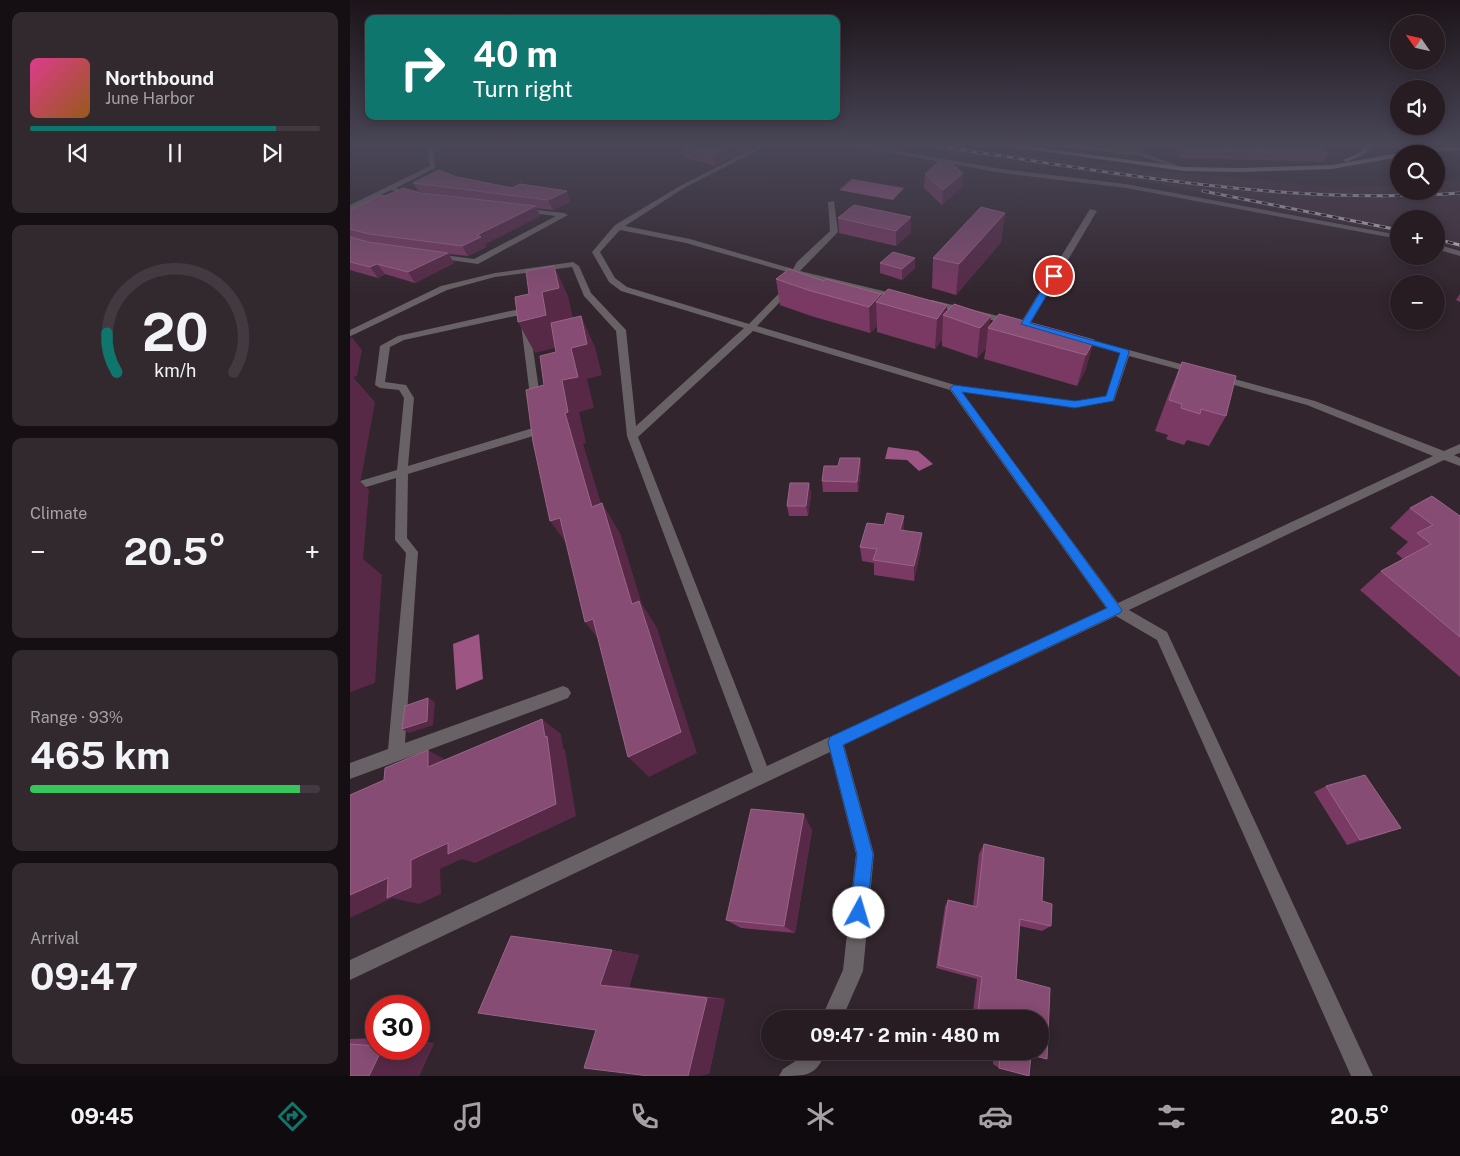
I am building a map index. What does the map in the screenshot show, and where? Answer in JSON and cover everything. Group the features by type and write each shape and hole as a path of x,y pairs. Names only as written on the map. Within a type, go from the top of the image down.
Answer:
{"street":[{"path":"350,208 376,195"},
{"path":"412,195 418,197"},
{"path":"668,195 618,227 596,252 612,280 624,289 954,388 1075,404 1110,399 1125,352"},
{"path":"1176,195 1390,234"},
{"path":"632,436 751,327 796,280 795,272 800,264 834,232 832,202"},
{"path":"426,255 475,262 564,215 515,209"},
{"path":"920,300 1029,326 1093,210"},
{"path":"618,227 687,241 795,272 910,298"},
{"path":"1445,249 1460,254"},
{"path":"350,333 444,288 495,275 570,264 575,266 587,294 621,330 632,436 762,776"},
{"path":"350,488 402,472 539,430 524,314 515,313 401,338 385,346 380,386 402,387 409,398 402,472 401,540 412,552 396,754"},
{"path":"1070,337 1311,403 1445,454 1460,462"},
{"path":"954,388 1115,610 1162,636 1362,1076"},
{"path":"350,970 1460,448"},
{"path":"350,772 563,693"},
{"path":"835,742 865,854 853,972 835,1010"},
{"path":"790,1076 813,1060"}],"shaded area":[{"path":"867,195 897,195 893,200"},
{"path":"1213,195 1390,195 1390,200 1445,200 1445,195 1460,195 1460,249 1445,245 1445,210 1390,210 1390,232"},
{"path":"888,447 918,451 933,464 919,471 907,460 885,459"},
{"path":"479,634 483,679 456,690 453,644"}],"building":[{"path":"381,195 441,195 536,206 477,235 481,237 462,246 369,234 350,229 350,210"},
{"path":"510,195 558,195 548,200"},
{"path":"854,205 911,217 896,231 838,218"},
{"path":"981,207 1005,213 959,264 933,258"},
{"path":"350,237 368,242 448,253 408,272 377,264 370,267 350,262"},
{"path":"893,252 915,258 902,269 880,263"},
{"path":"554,266 559,288 542,292 546,315 518,322 515,297 529,294 526,271"},
{"path":"789,269 824,281 826,279 881,294 869,307 776,279"},
{"path":"888,289 947,305 937,319 876,302"},
{"path":"954,304 991,316 980,328 943,315"},
{"path":"999,314 1094,340 1086,355 988,328"},
{"path":"581,316 587,344 571,348 578,377 562,380 568,412 565,413 592,507 602,503 632,604 639,601 681,732 628,757 593,619 585,622 560,518 550,521 533,442 526,390 544,385 540,356 556,352 551,323"},
{"path":"1182,362 1236,376 1226,416 1201,409 1200,414 1181,408 1182,404 1169,400"},
{"path":"840,458 860,458 857,482 822,481 824,466 838,466"},
{"path":"790,483 809,483 806,506 787,506"},
{"path":"1432,496 1460,516 1460,637 1381,571 1431,544 1417,533 1433,525 1410,508"},
{"path":"887,513 904,516 900,530 922,533 914,566 873,560 877,549 860,547 867,523 884,525"},
{"path":"428,698 427,721 402,729 405,706"},
{"path":"542,719 545,737 547,736 556,804 448,854 448,843 411,860 411,887 387,898 388,878 350,895 350,795 384,780 385,768 428,750 428,767"},
{"path":"1365,775 1401,828 1360,840 1326,786"},
{"path":"751,809 804,814 784,926 726,920"},
{"path":"984,844 1044,858 1042,901 1052,904 1051,926 1020,919 1016,979 1050,988 1049,1012 1049,1010 978,1010 982,977 938,965 948,900 977,907"},
{"path":"511,936 612,950 600,985 707,998 688,1076 649,1076 584,1068 596,1030 478,1013"},
{"path":"350,1044 365,1045 365,1060 377,1060 369,1076 350,1076"},
{"path":"1000,1060 1031,1060 1029,1076 999,1068"}],"railway":[{"path":"1224,195 1390,228"},
{"path":"1341,195 1411,195"},
{"path":"1445,241 1460,245"}],"route":[{"path":"859,913 865,854 835,742 1115,610 954,388 1075,404 1110,399 1125,352 1025,324 1054,276"}]}
